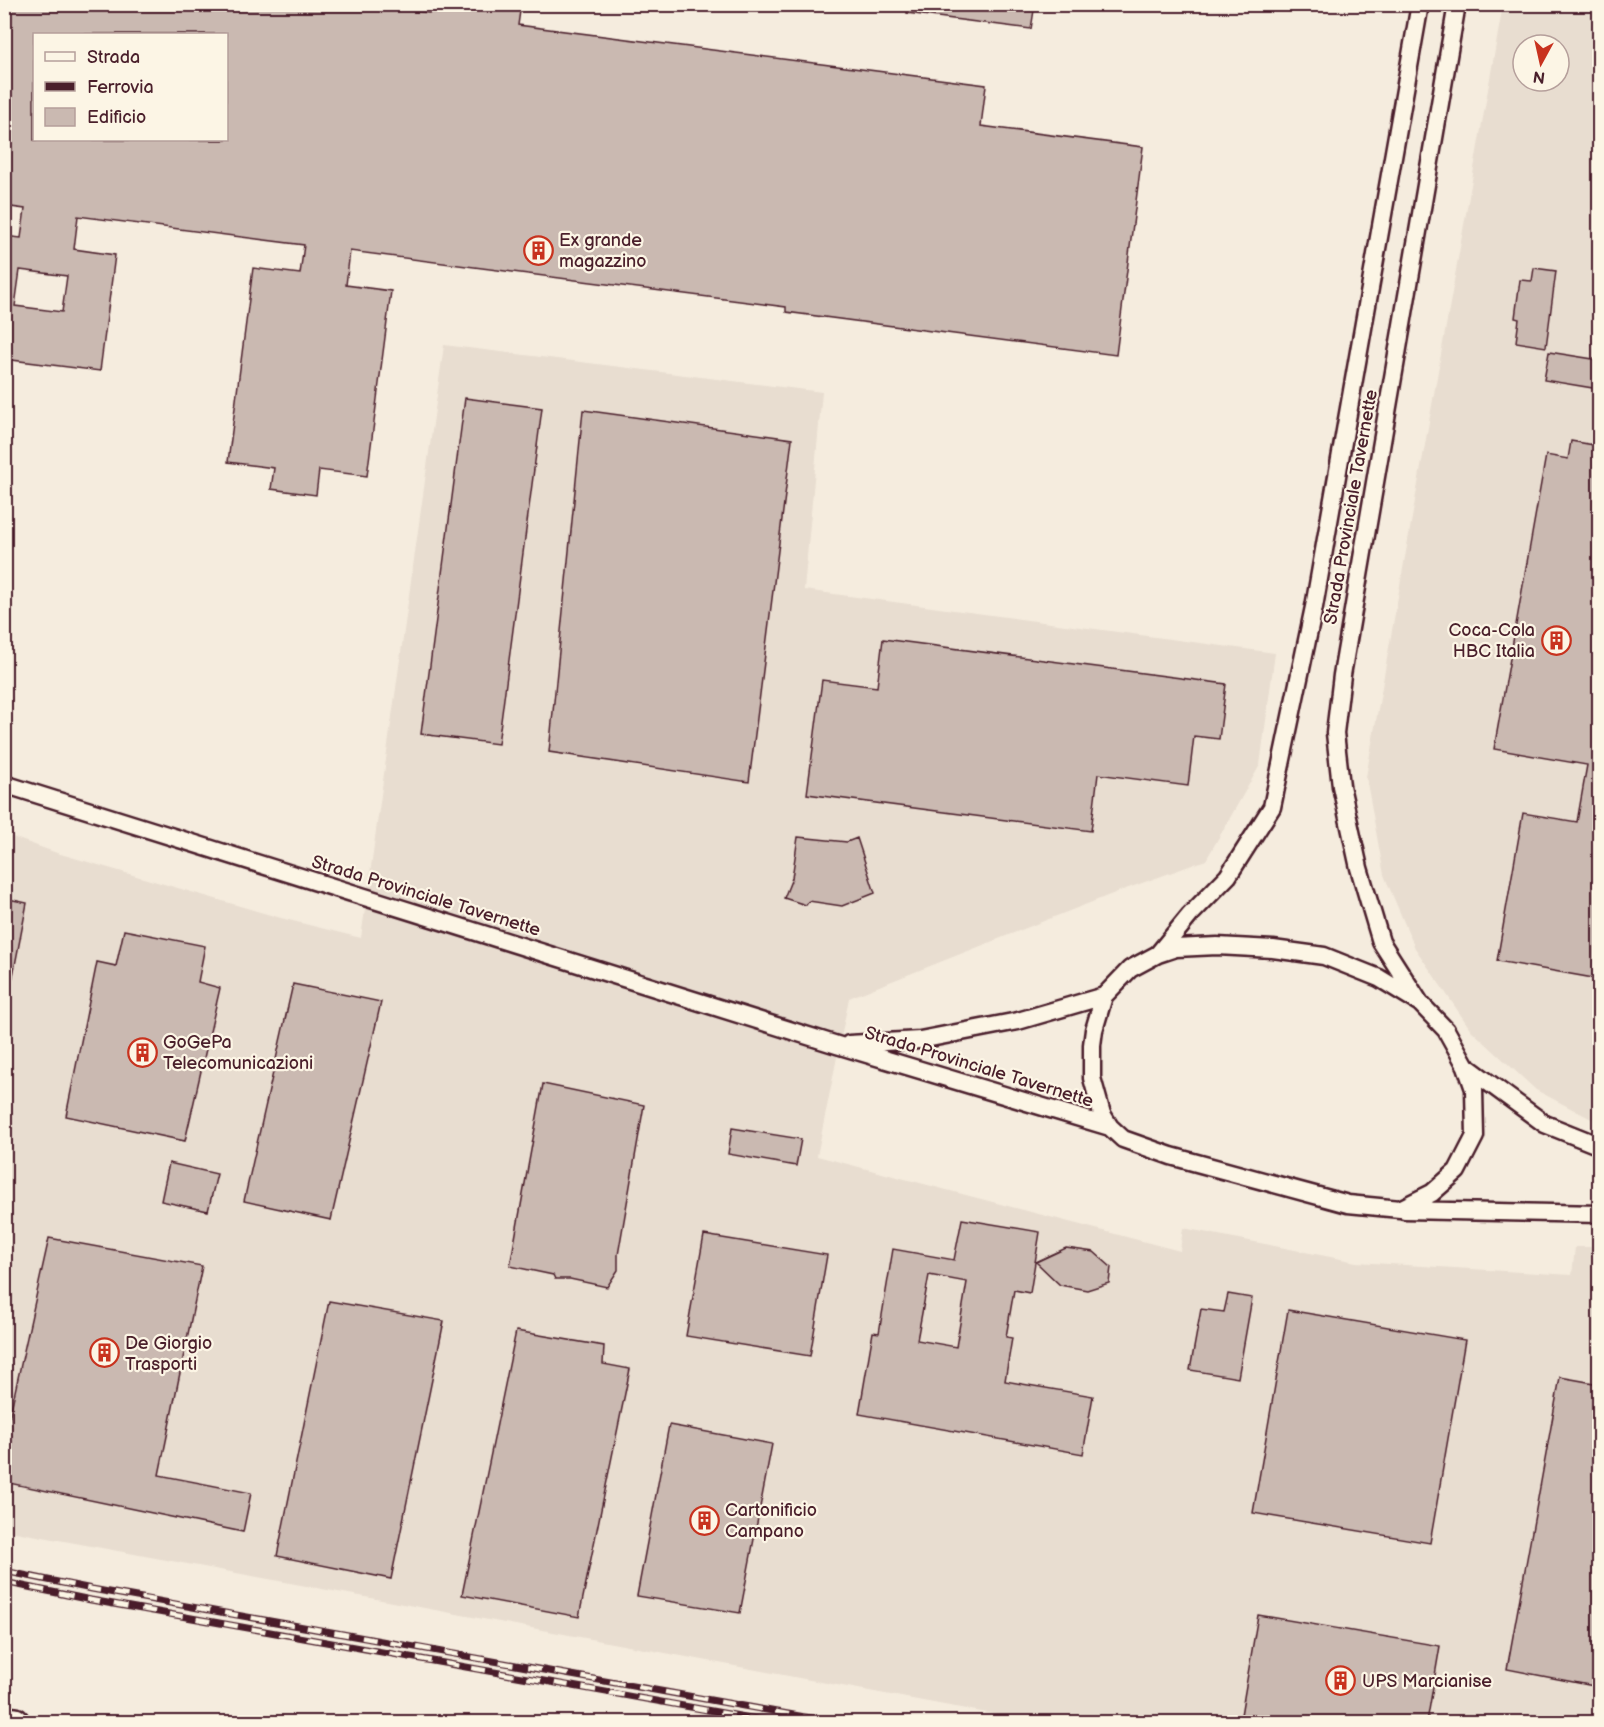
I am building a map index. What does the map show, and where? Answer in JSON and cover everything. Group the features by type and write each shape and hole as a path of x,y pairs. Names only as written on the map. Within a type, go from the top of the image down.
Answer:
{"highway":[{"path":"4,1721 15,1722"}],"street":[{"name":"Strada Provinciale Tavernette","path":"1158,954 1190,915 1228,876 1272,807 1314,608 1420,4"},
{"name":"Strada Provinciale Tavernette","path":"1420,1004 1381,942 1359,868 1341,786 1335,734 1344,663 1457,4"},
{"name":"Strada Provinciale Tavernette","path":"4,784 837,1045 1110,1127 1123,1139 1171,1156 1348,1204 1400,1209"},
{"path":"1110,1127 1102,1114 1092,1078 1094,1029 1104,996 1130,969 1158,954 1176,948 1216,946 1273,949 1324,956 1380,978 1420,1004 1446,1030 1466,1066 1474,1089 1475,1136 1457,1171 1432,1193 1400,1209"},
{"name":"Strada Provinciale Tavernette","path":"837,1045 920,1040 1018,1021 1104,996"},
{"path":"1466,1066 1545,1124 1599,1146"},
{"path":"1400,1209 1599,1214"}],"shaded area":[{"path":"1503,5 1599,5 1599,1123 1536,1090 1471,1030 1415,948 1384,875 1366,777"},
{"path":"444,345 822,392 804,590 1275,653 1260,765 1206,860 1120,891 849,998 817,1156 1180,1251 1183,1228 1356,1262 1572,1275 1575,1247 1599,1247 1599,1722 1036,1722 5,1530 4,834 57,853 281,918 361,938"}],"building":[{"name":"Ex grande magazzino","path":"4,4 360,4 429,13 430,4 521,4 518,25 986,85 981,126 1143,147 1116,355 786,312 786,307 350,251 346,285 391,291 367,476 319,470 316,495 271,489 274,468 228,462 253,268 300,274 304,245 78,216 74,249 115,255 100,371 4,359 4,236 21,238 25,209 4,206","holes":["20,270 67,276 62,312 15,306"]},
{"path":"908,4 1035,4 1031,29 907,13"},
{"path":"1534,268 1556,271 1546,347 1516,342 1519,319 1515,318 1520,280 1532,281"},
{"path":"1549,352 1599,360 1599,389 1544,380"},
{"path":"465,398 542,408 498,744 421,734"},
{"path":"583,410 792,439 749,782 549,752"},
{"name":"Coca-Cola HBC Italia","path":"1571,441 1599,446 1599,979 1497,961 1523,813 1577,822 1587,765 1494,749 1546,455 1568,459"},
{"path":"883,639 1226,684 1219,739 1194,736 1188,786 1098,774 1091,831 807,794 822,680 877,687"},
{"path":"798,837 847,842 857,838 875,893 842,906 809,901 806,905 784,898 792,878"},
{"path":"4,898 27,903 11,986 4,985"},
{"name":"GoGePa Telecomunicazioni","path":"124,930 205,946 198,982 220,988 185,1141 66,1116 97,962 116,966"},
{"path":"293,984 381,1002 331,1220 244,1201"},
{"path":"543,1084 644,1105 618,1255 618,1270 607,1287 570,1279 555,1279 553,1275 510,1266"},
{"path":"732,1128 801,1139 796,1166 728,1154"},
{"path":"169,1163 217,1174 208,1211 161,1201"},
{"path":"962,1219 1040,1232 1030,1293 1014,1290 1006,1337 1012,1338 1005,1381 1093,1396 1083,1454 859,1414 873,1332 879,1333 893,1249 954,1260","holes":["929,1275 967,1282 956,1347 917,1340"]},
{"path":"704,1235 827,1255 810,1356 686,1336"},
{"name":"De Giorgio Trasporti","path":"49,1238 202,1266 159,1475 251,1493 243,1532 4,1482 4,1441"},
{"path":"1066,1248 1094,1252 1111,1267 1109,1283 1087,1290 1060,1285 1036,1262"},
{"path":"1228,1294 1252,1298 1238,1378 1190,1370 1201,1309 1224,1312"},
{"path":"329,1301 444,1321 391,1579 277,1556"},
{"path":"1288,1310 1465,1340 1430,1543 1253,1513"},
{"path":"516,1331 604,1346 603,1364 630,1369 579,1617 462,1595"},
{"path":"1560,1377 1599,1384 1599,1687 1507,1669"},
{"name":"Cartonificio Campano","path":"669,1425 772,1444 740,1613 637,1596"},
{"name":"UPS Marcianise","path":"1258,1615 1440,1646 1427,1722 1286,1722 1241,1715"}],"railway":[{"path":"4,1571 92,1589 833,1722"},
{"path":"4,1582 91,1600 774,1722"}],"place":[{"name":"Ex grande magazzino","path":"538,250"},
{"name":"Coca-Cola HBC Italia","path":"1556,640"},
{"name":"GoGePa Telecomunicazioni","path":"142,1052"},
{"name":"De Giorgio Trasporti","path":"104,1353"},
{"name":"Cartonificio Campano","path":"704,1520"},
{"name":"UPS Marcianise","path":"1341,1681"}]}
